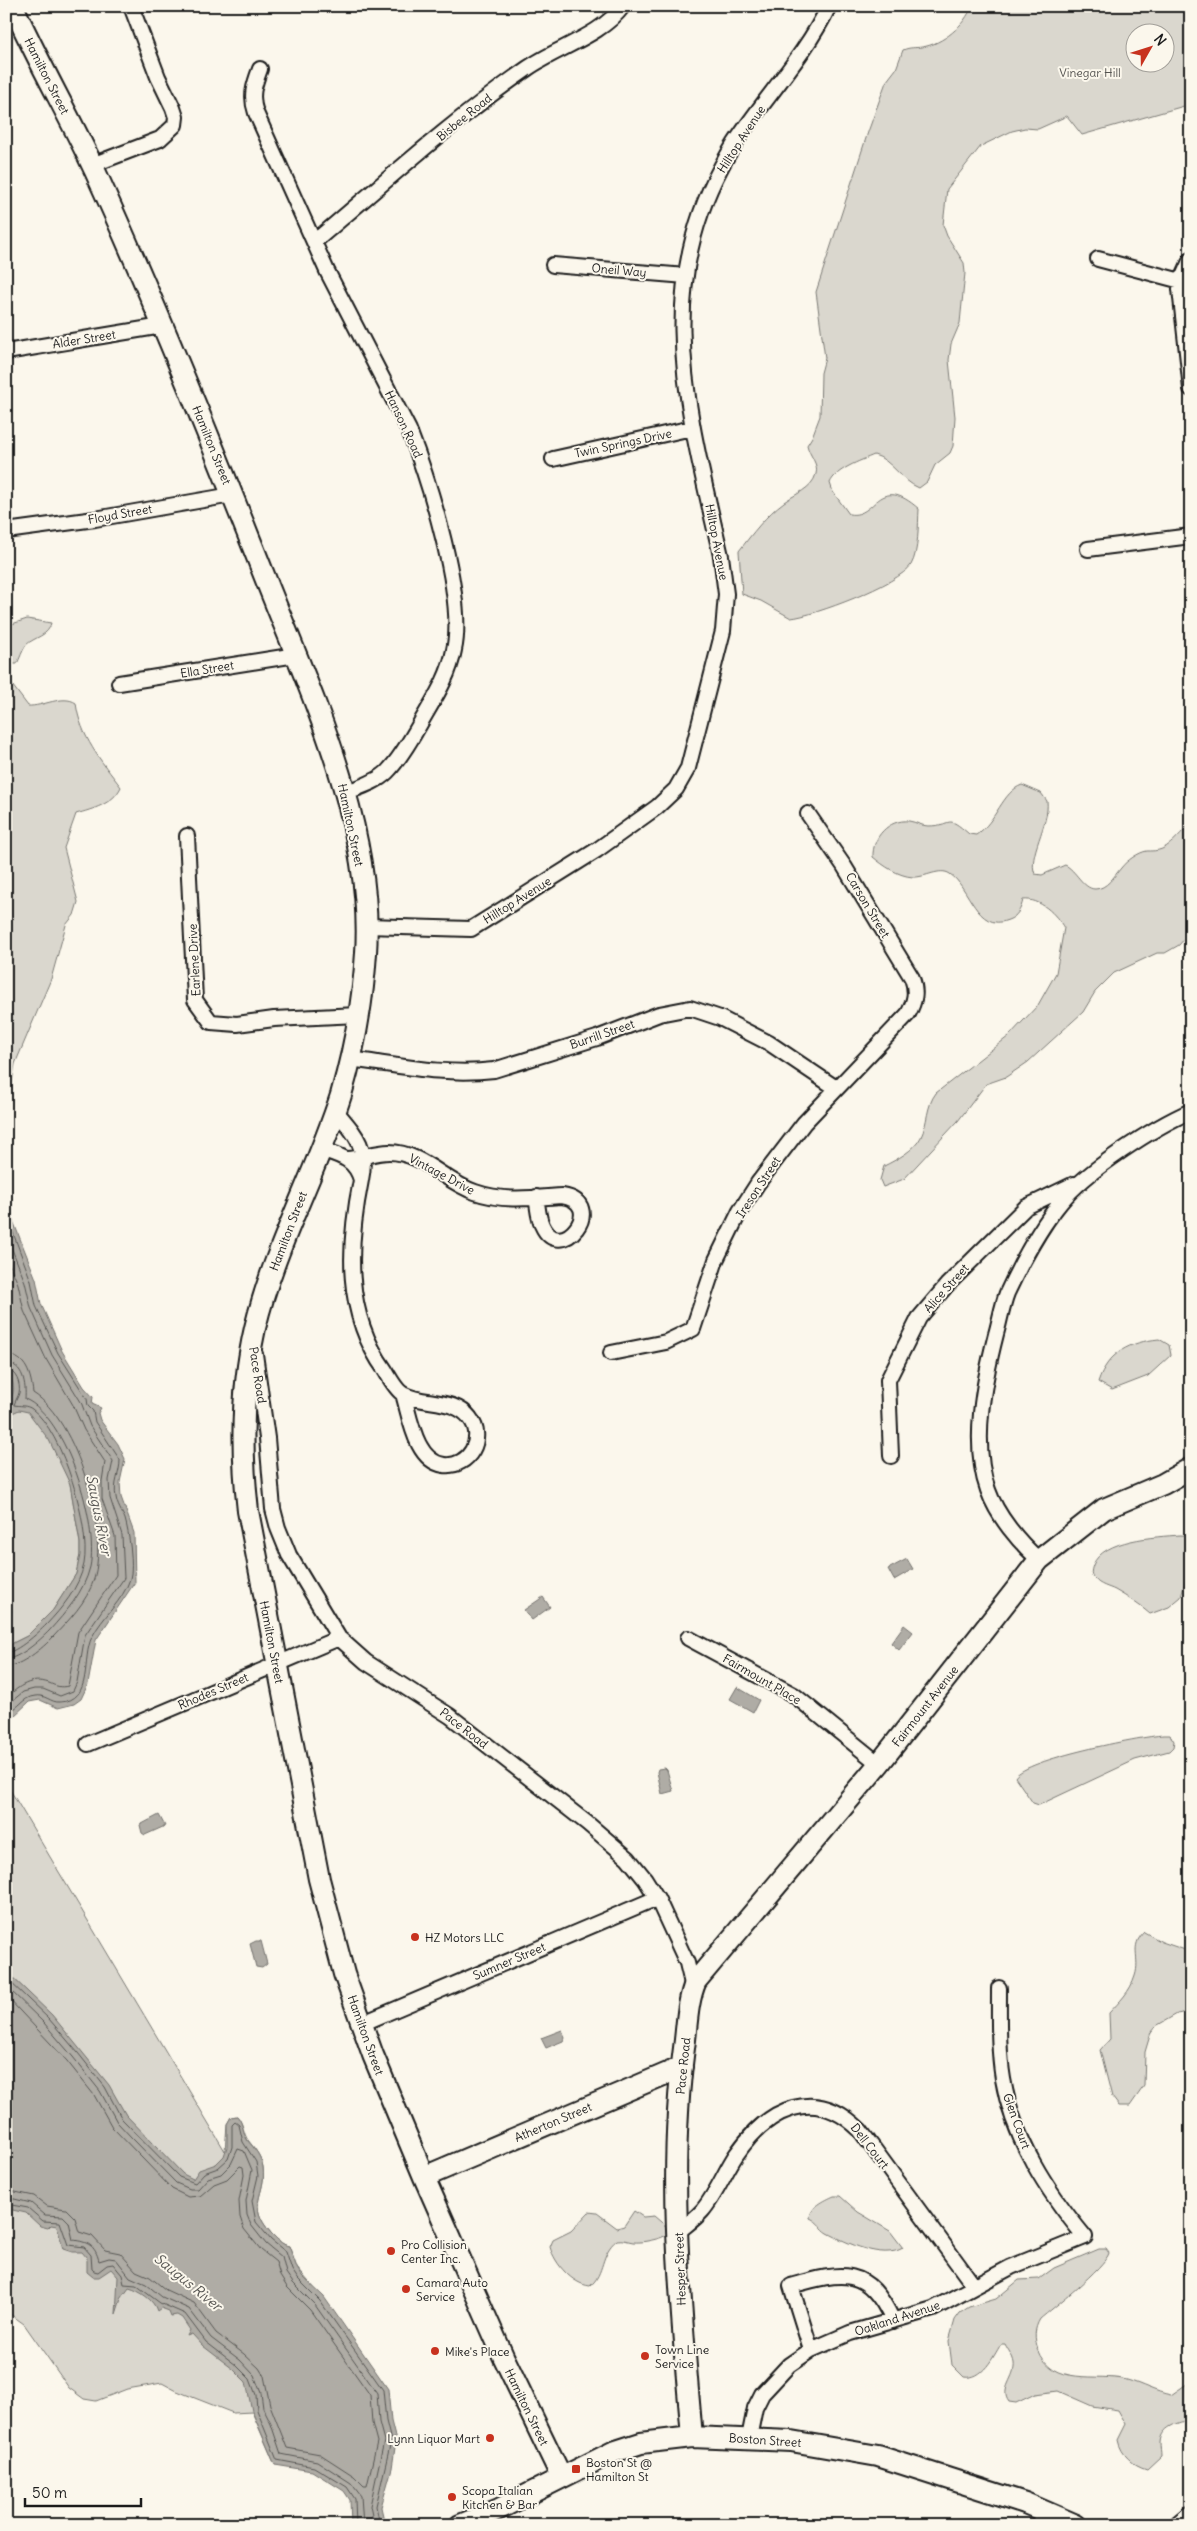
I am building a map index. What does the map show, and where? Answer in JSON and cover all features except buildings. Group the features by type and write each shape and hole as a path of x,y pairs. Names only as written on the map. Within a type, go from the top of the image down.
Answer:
{"main road":[{"name":"Hamilton Street","path":"13,6 92,165 162,326 296,655 347,792 361,868 366,926 366,950 358,1015 349,1059 335,1110 265,1294 252,1340 244,1413 245,1484 251,1531 276,1664 329,1920 361,2024 424,2177 508,2366 561,2476"},
{"name":"Fairmount Avenue","path":"693,1988 702,1972 879,1764 1039,1560 1108,1506 1163,1484 1191,1468"},
{"name":"Pace Road","path":"679,2100 693,1988"},
{"name":"Atherton Street","path":"424,2177 682,2067"},
{"name":"Hesper Street","path":"679,2100 679,2232 682,2319 692,2437"},
{"name":"Boston Street","path":"460,2525 499,2509 607,2454 632,2445 661,2439 692,2437 749,2438 828,2446 878,2456 1042,2518 1076,2525"},
{"path":"1180,2525 1191,2516"}],"street":[{"path":"92,165 160,139 174,125 176,117 158,78 130,6"},
{"name":"Bisbee Road","path":"314,242 505,85 554,52 599,28 612,19 623,6"},
{"name":"Hilltop Avenue","path":"366,926 471,929 597,850 657,807 682,780 688,768 726,614 725,578 692,428 684,380 681,337 686,276 695,229 719,171 735,143 810,39 829,6"},
{"name":"Hanson Road","path":"260,69 253,87 252,101 314,242 410,430 420,456 453,588 456,620 455,649 448,673 417,730 387,773 367,785 347,792"},
{"path":"1098,259 1181,281"},
{"path":"1191,259 1181,281 1181,305 1191,389"},
{"name":"Oneil Way","path":"553,265 686,276"},
{"name":"Alder Street","path":"6,352 162,326"},
{"name":"Twin Springs Drive","path":"553,459 692,428"},
{"name":"Floyd Street","path":"6,531 95,519 232,495"},
{"path":"1088,549 1191,536"},
{"name":"Ella Street","path":"118,683 296,655"},
{"name":"Carson Street","path":"808,814 844,866 912,978 916,992 914,1001"},
{"name":"Earlene Drive","path":"187,836 195,1000 211,1022 237,1024 274,1019 358,1015"},
{"name":"Ireson Street","path":"611,1353 666,1342 693,1329 716,1260 740,1211 774,1160 836,1088 905,1018 914,1001"},
{"name":"Burrill Street","path":"349,1059 439,1071 476,1072 494,1070 597,1038 660,1014 690,1008 712,1014 769,1043 836,1088"},
{"path":"335,1110 355,1136 364,1157 351,1238 354,1298 360,1322 369,1344 381,1365 403,1394 420,1447 427,1457 437,1464 449,1465 461,1462 470,1454 476,1444 476,1432 469,1416 459,1408 403,1394"},
{"path":"1039,1560 1014,1534 988,1492 981,1455 983,1392 1007,1294 1061,1202 1090,1176 1157,1128 1191,1111"},
{"path":"320,1149 348,1159 357,1169 361,1180"},
{"name":"Vintage Drive","path":"348,1159 387,1152 403,1154 426,1164 474,1192 505,1198 536,1197"},
{"name":"Alice Street","path":"891,1456 888,1380 919,1318 947,1285 1026,1207 1090,1176"},
{"name":"Pace Road","path":"252,1340 278,1528 289,1555 339,1638 366,1662 442,1710 587,1823 634,1864 657,1898 686,1963 693,1988"},
{"name":"Rhodes Street","path":"88,1744 339,1638"},
{"name":"Fairmount Place","path":"688,1638 794,1695 879,1764"},
{"name":"Sumner Street","path":"361,2024 657,1898"},
{"name":"Glen Court","path":"999,1988 1000,2056 1006,2091 1014,2120 1039,2173 1056,2200 1084,2237"},
{"name":"Dell Court","path":"679,2232 704,2209 737,2154 762,2126 783,2112 798,2107 812,2104 825,2106 846,2117 866,2136 974,2286"},
{"name":"Oakland Avenue","path":"749,2438 755,2408 764,2391 789,2365 811,2350 850,2333 933,2308 1028,2259 1084,2237"},
{"path":"811,2350 791,2286 829,2276 859,2280 880,2295 893,2321"}],"green space":[{"name":"Vinegar Hill","path":"972,6 1191,6 1191,104 1082,135 1067,116 1038,129 1025,128 1012,131 981,146 947,189 943,225 947,236 964,263 965,273 960,323 951,344 949,360 955,417 953,446 950,453 935,465 927,482 919,488 886,461 874,455 843,470 830,483 833,492 849,514 858,514 886,496 894,495 905,499 919,509 918,538 914,559 903,573 874,590 817,612 791,618 761,601 742,594 739,551 771,513 784,502 803,491 811,484 816,474 815,463 807,445 820,416 821,373 825,358 816,292 886,82 896,69 903,50 938,42 952,33 964,20"},
{"path":"27,619 51,623 50,627 44,634 26,645 17,664 6,664 6,626"},
{"path":"6,677 28,706 59,700 76,703 78,715 92,748 121,787 108,802 76,814 64,848 78,902 74,915 66,925 51,979 15,1064 7,1114 10,1219 6,1212"},
{"path":"1022,785 1041,793 1047,801 1045,820 1034,858 1033,867 1035,874 1042,875 1065,865 1083,883 1095,889 1107,884 1123,865 1137,855 1166,847 1191,823 1191,931 1179,945 1165,953 1157,953 1114,973 1095,992 1083,1012 1028,1062 1006,1077 986,1084 958,1121 904,1179 883,1187 880,1180 884,1166 905,1154 918,1142 923,1132 930,1103 936,1093 1009,1036 1038,1005 1056,973 1064,928 1057,917 1047,908 1029,900 1023,900 1018,912 1011,919 997,922 989,920 981,914 957,880 950,874 937,872 913,877 897,873 873,857 875,843 889,826 902,821 928,826 952,822 969,834 976,835 989,822 1009,794"},
{"path":"6,1327 26,1389 6,1404"},
{"path":"1159,1339 1169,1345 1171,1355 1148,1376 1112,1390 1098,1382 1108,1363 1121,1350 1148,1340"},
{"path":"36,1400 70,1484 80,1543 80,1555 76,1574 53,1610 27,1636 13,1643 6,1650 6,1619 12,1611 6,1605 6,1408"},
{"path":"1180,1535 1191,1536 1191,1561 1181,1597 1169,1607 1150,1614 1124,1595 1099,1583 1092,1576 1093,1565 1099,1556 1107,1550 1131,1541"},
{"path":"1170,1735 1174,1741 1173,1747 1169,1751 1135,1760 1039,1805 1033,1803 1015,1777 1024,1770 1039,1763 1060,1756 1109,1744"},
{"path":"6,1783 225,2151 227,2124 231,2117 237,2116 246,2137 259,2156 263,2167 263,2177 258,2207 259,2214 271,2233 282,2243 289,2246 297,2268 314,2288 296,2331 36,2001 6,1971"},
{"path":"1144,1932 1162,1942 1191,1952 1191,2011 1177,2014 1156,2026 1151,2032 1145,2052 1144,2086 1130,2106 1119,2106 1112,2097 1100,2050 1110,2039 1109,2013 1133,1982 1137,1964 1137,1943"},
{"path":"6,2037 231,2340 279,2462 275,2465 252,2412 233,2413 177,2391 162,2383 127,2389 96,2401 84,2399 69,2388 24,2324 6,2311"},
{"path":"834,2196 840,2196 858,2212 890,2231 903,2248 885,2252 865,2249 826,2231 810,2218 812,2210"},
{"path":"634,2211 643,2217 654,2216 668,2228 668,2234 641,2242 617,2240 608,2251 598,2276 590,2286 571,2277 560,2266 550,2247 553,2240 571,2231 589,2212 597,2213 617,2228 624,2226"},
{"path":"1099,2249 1106,2249 1109,2253 1098,2268 1040,2319 1035,2334 1036,2341 1045,2361 1054,2369 1065,2374 1127,2380 1171,2395 1191,2381 1191,2419 1171,2426 1163,2433 1160,2443 1161,2456 1147,2469 1132,2462 1122,2450 1118,2440 1126,2424 1118,2410 1092,2406 1058,2391 1035,2394 1016,2403 1009,2402 1006,2392 1013,2373 1014,2363 1012,2355 1005,2344 1001,2344 991,2361 977,2375 964,2377 952,2365 949,2341 955,2320 960,2313 969,2307 996,2299 1019,2280 1039,2279 1054,2268"}],"water":[{"name":"Saugus River","path":"6,1203 36,1279 41,1304 62,1351 84,1387 93,1397 92,1404 101,1408 98,1413 100,1420 118,1444 125,1459 120,1482 121,1497 134,1533 135,1582 96,1640 88,1684 81,1699 74,1704 58,1708 40,1700 29,1702 13,1717 6,1717 6,1650 13,1643 27,1636 53,1610 76,1574 80,1555 80,1543 70,1484 49,1440 28,1412 19,1410 6,1416 6,1400 12,1395 13,1383 6,1373"},
{"path":"907,1559 913,1569 894,1580 888,1569"},
{"path":"543,1597 550,1607 532,1620 524,1610"},
{"path":"904,1625 913,1632 899,1650 891,1643"},
{"path":"737,1687 759,1700 753,1712 730,1699"},
{"path":"665,1768 673,1791 662,1794 657,1772 658,1769"},
{"path":"159,1815 165,1826 145,1835 142,1833 140,1825"},
{"path":"261,1941 267,1964 262,1968 256,1967 250,1944"},
{"name":"Saugus River","path":"6,1971 52,2015 109,2085 126,2115 183,2174 193,2179 199,2170 216,2164 224,2156 227,2147 227,2124 231,2117 237,2116 246,2138 261,2159 263,2167 258,2207 263,2223 277,2239 289,2246 302,2276 324,2297 388,2389 391,2421 396,2441 392,2468 381,2507 385,2525 351,2525 350,2500 344,2491 312,2471 275,2465 252,2411 246,2382 233,2369 203,2346 192,2334 187,2336 190,2330 182,2318 177,2315 171,2316 169,2311 161,2308 157,2311 153,2303 146,2296 129,2288 121,2299 116,2314 118,2277 111,2269 99,2277 93,2277 87,2272 87,2258 82,2252 72,2252 63,2249 57,2226 51,2225 48,2228 40,2226 26,2213 8,2209 6,2205"},
{"path":"562,2030 565,2037 563,2041 546,2048 541,2038"}],"place":[{"name":"HZ Motors LLC","path":"415,1937"},
{"name":"Pro Collision Center Inc.","path":"391,2251"},
{"name":"Camara Auto Service","path":"406,2289"},
{"name":"Mike's Place","path":"435,2351"},
{"name":"Town Line Service","path":"645,2356"},
{"name":"Lynn Liquor Mart","path":"490,2438"},
{"name":"Boston St @ Hamilton St","path":"576,2469"},
{"name":"Scopa Italian Kitchen & Bar","path":"452,2497"}]}
